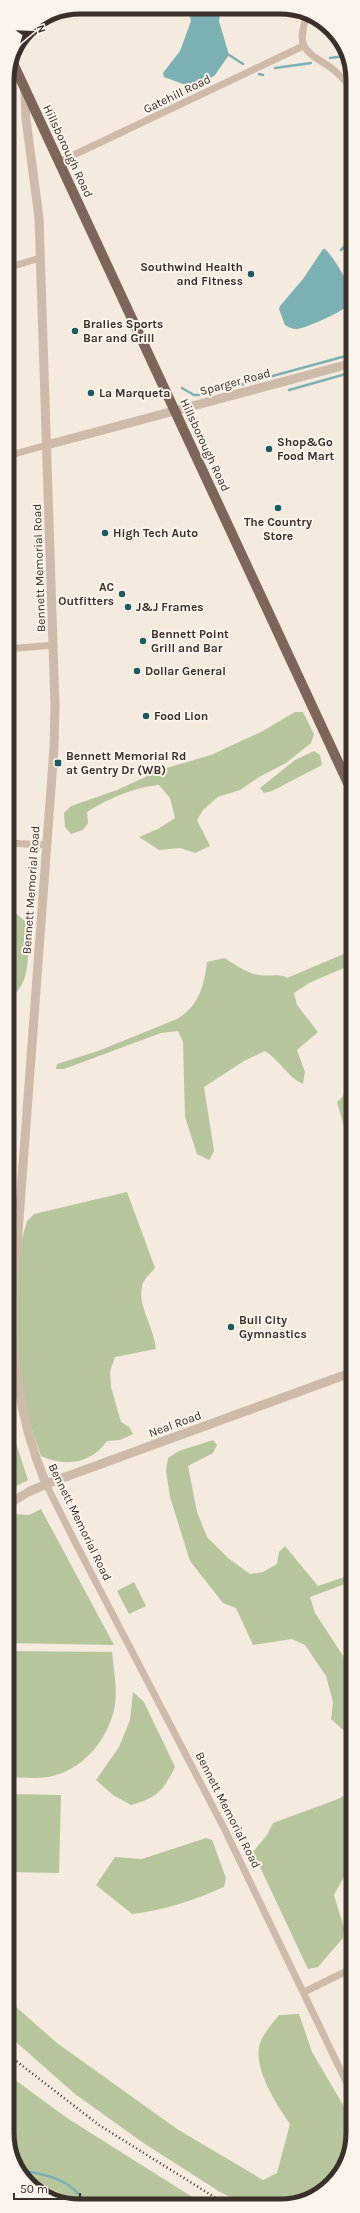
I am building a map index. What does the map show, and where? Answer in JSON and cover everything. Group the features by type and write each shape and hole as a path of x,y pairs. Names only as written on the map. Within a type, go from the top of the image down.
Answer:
{"main road":[{"name":"Hillsborough Road","path":"15,72 26,89 346,779"}],"street":[{"path":"306,19 302,35 303,46 309,54 333,70 346,82"},
{"name":"Gatehill Road","path":"59,162 303,46"},
{"name":"Bennett Memorial Road","path":"14,1300 54,748 54,646 40,258 38,211 26,119 26,89"},
{"path":"14,266 40,258"},
{"name":"Sparger Road","path":"14,454 346,365"},
{"path":"14,649 54,646"},
{"path":"14,843 46,845"},
{"name":"Bennett Memorial Road","path":"14,1346 15,1367 22,1412 33,1449 46,1484 74,1542 225,1830 346,2081"},
{"name":"Neal Road","path":"14,1501 46,1484 346,1375"},
{"path":"304,1992 346,1971"}],"green space":[{"path":"295,712 303,712 314,734 311,743 286,763 259,777 240,790 218,797 203,810 197,820 210,846 195,853 180,848 159,850 139,837 158,829 175,818 170,798 159,785 131,791 112,798 95,807 87,812 88,823 83,830 71,834 65,827 64,813 71,806 117,790 163,769 211,755 261,732"},
{"path":"314,751 320,755 322,765 272,791 264,793 260,788 295,760"},
{"path":"14,914 17,914 29,925 28,956 25,977 21,986 14,994"},
{"path":"346,953 346,967 309,983 294,993 297,1005 318,1032 297,1050 305,1072 303,1084 292,1077 265,1051 244,1061 204,1087 214,1151 209,1160 197,1154 185,1117 183,1042 178,1031 161,1033 64,1069 56,1069 57,1064 98,1051 177,1019 191,1008 199,995 207,962 225,958 241,968 255,974 287,978"},
{"path":"346,1094 346,1134 337,1102"},
{"path":"127,1192 155,1268 144,1281 141,1293 156,1349 115,1357 110,1372 111,1387 121,1422 129,1427 133,1434 120,1440 107,1441 101,1449 85,1459 59,1462 41,1456 19,1392 17,1318 20,1246 27,1221 34,1214"},
{"path":"14,1437 28,1480 14,1487"},
{"path":"213,1440 217,1445 213,1453 188,1466 197,1512 207,1537 228,1558 250,1574 263,1572 277,1564 279,1552 285,1546 318,1586 346,1576 346,1584 310,1597 315,1613 346,1660 346,1733 331,1719 333,1702 326,1676 305,1645 292,1639 253,1645 236,1608 223,1603 190,1561 170,1497 166,1471 168,1458 179,1451"},
{"path":"41,1509 114,1645 14,1643 14,1515 29,1515"},
{"path":"134,1582 146,1606 129,1614 117,1591"},
{"path":"14,1651 112,1652 116,1696 111,1721 100,1741 85,1759 67,1771 50,1777 14,1777"},
{"path":"133,1692 144,1702 175,1767 163,1788 153,1796 131,1805 113,1795 96,1780 119,1747 130,1720"},
{"path":"14,1794 61,1795 59,1873 14,1872"},
{"path":"346,1795 346,1873 334,1895 344,1928 343,1938 318,1967 308,1969 253,1852 267,1835 273,1823"},
{"path":"206,1838 212,1840 226,1878 224,1887 179,1904 132,1914 96,1885 115,1857 142,1859"},
{"path":"14,2005 57,2043 177,2129 263,2180 277,2173 290,2124 268,2088 260,2067 259,2047 264,2034 279,2015 299,2014 312,2052 346,2110 345,2146 341,2158 327,2180 305,2194 284,2199 234,2199 220,2192 142,2142 75,2094 14,2040"},
{"path":"14,2079 67,2118 195,2199 72,2198 37,2183 30,2176 19,2158 14,2137"}],"water":[{"path":"189,14 220,14 219,21 229,55 215,75 199,86 183,84 164,77 163,73 180,51 191,21"},
{"path":"323,249 325,249 333,258 346,281 346,307 331,316 301,328 293,329 285,325 279,309 280,306 303,279"}],"waterway":[{"path":"229,55 243,64"},
{"path":"330,58 341,57"},
{"path":"275,68 311,63"},
{"path":"259,74 263,75"},
{"path":"341,250 346,245"},
{"path":"258,380 346,356"},
{"path":"289,390 346,374"},
{"path":"182,388 194,395 199,395 244,384"},
{"path":"26,2171 41,2174 66,2183 83,2199"}],"railway":[{"path":"14,2059 99,2125 217,2199"}],"place":[{"name":"Southwind Health and Fitness","path":"251,274"},
{"name":"Bralies Sports Bar and Grill","path":"75,331"},
{"name":"La Marqueta","path":"91,393"},
{"name":"Shop&Go Food Mart","path":"269,449"},
{"name":"The Country Store","path":"278,508"},
{"name":"High Tech Auto","path":"105,533"},
{"name":"AC Outfitters","path":"122,594"},
{"name":"J&J Frames","path":"128,607"},
{"name":"Bennett Point Grill and Bar","path":"143,641"},
{"name":"Dollar General","path":"137,671"},
{"name":"Food Lion","path":"146,716"},
{"name":"Bennett Memorial Rd at Gentry Dr (WB)","path":"58,763"},
{"name":"Bull City Gymnastics","path":"231,1327"}]}
